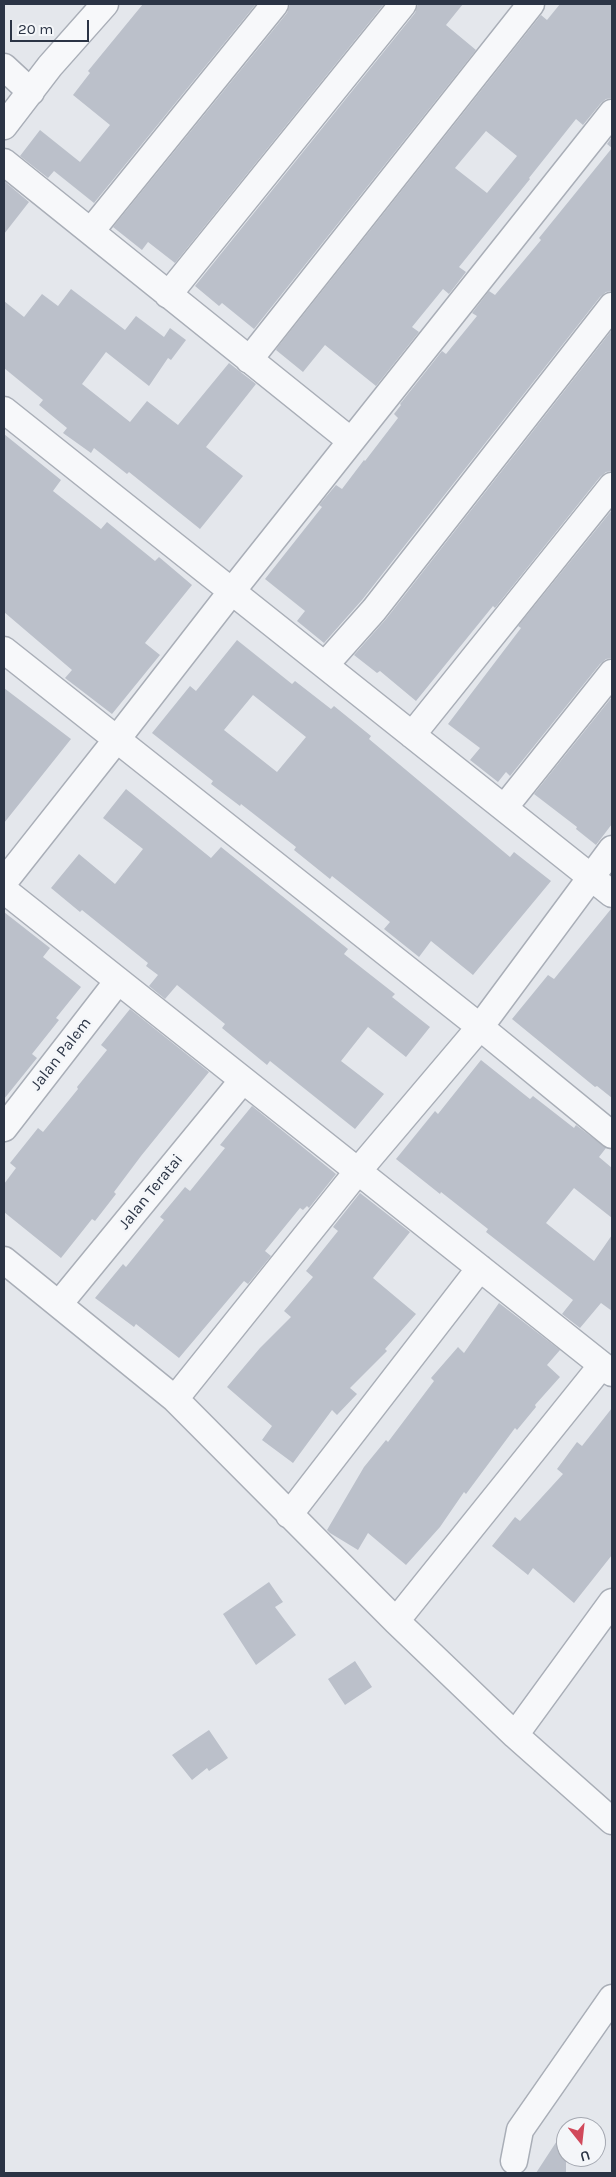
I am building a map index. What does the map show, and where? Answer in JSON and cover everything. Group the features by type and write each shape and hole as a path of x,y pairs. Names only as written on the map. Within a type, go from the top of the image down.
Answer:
{"street":[{"path":"4,126 50,66 105,4"},
{"path":"91,231 275,4"},
{"path":"168,295 402,4"},
{"path":"249,360 531,4"},
{"path":"4,67 31,92"},
{"path":"4,882 232,591 612,113"},
{"path":"4,162 351,441"},
{"path":"325,665 374,610 612,306"},
{"path":"4,410 612,894"},
{"path":"412,735 612,486"},
{"path":"4,650 480,1027 612,1134"},
{"path":"504,808 612,673"},
{"path":"175,1399 358,1171 480,1027 590,876 612,849"},
{"path":"4,890 607,1369 396,1621"},
{"name":"Jalan Palem","path":"4,1128 118,980"},
{"name":"Jalan Teratai","path":"59,1304 243,1080"},
{"path":"4,1260 175,1399 288,1515 514,1735 612,1821"},
{"path":"288,1515 480,1268"},
{"path":"514,1735 612,1602"},
{"path":"514,2161 520,2130 612,1998"}],"building":[{"path":"143,4 256,4 94,203 54,171 48,178 20,156 40,130 80,162 110,125 73,95 90,73 88,71"},
{"path":"290,4 384,4 175,263 148,242 142,250 113,227 287,13"},
{"path":"418,4 463,4 446,25 476,50 254,329 222,303 219,306 195,286 415,13"},
{"path":"560,4 612,4 612,98 606,99 601,103 583,125 576,119 459,267 466,272 449,294 443,289 412,327 419,332 376,386 325,345 303,372 276,350 277,348 541,15 547,20","holes":["486,131 517,156 487,193 455,168"]},
{"path":"612,137 612,148 607,144"},
{"path":"612,148 612,291 606,292 600,297 362,600 324,643 297,621 305,611 265,579 322,507 319,505 336,485 342,489 365,461 398,418 394,414 400,404 442,351 446,354 477,316 472,313 489,291 495,295 541,240 539,238"},
{"path":"4,181 29,202 4,234"},
{"path":"71,289 125,330 136,316 164,337 170,328 186,340 171,360 168,358 149,386 106,352 82,384 130,422 147,401 178,425 229,363 256,384 206,447 243,476 200,529 129,472 127,474 94,448 91,453 63,433 67,428 39,405 43,400 4,368 4,301 24,317 42,294 58,306"},
{"path":"612,330 612,471 606,472 600,477 495,608 493,606 416,701 380,671 377,673 354,655 386,619"},
{"path":"4,434 61,480 53,491 101,529 107,522 155,561 159,557 192,585 145,643 160,655 112,714 65,678 72,670 4,612"},
{"path":"612,510 612,658 606,659 600,664 510,776 506,772 498,782 470,760 480,748 448,724 521,628 518,626"},
{"path":"237,640 292,684 295,681 331,709 334,706 371,736 369,739 510,857 514,852 551,881 473,975 431,941 419,957 384,929 390,922 332,876 330,879 294,850 296,847 241,804 240,806 211,784 213,781 152,733 190,686 196,691","holes":["253,695 306,737 277,772 224,730"]},
{"path":"4,688 71,739 4,823"},
{"path":"612,697 612,824 596,845 576,829 577,827 534,794"},
{"path":"126,789 211,858 221,847 348,949 344,954 395,994 392,997 430,1027 406,1057 368,1027 341,1061 384,1094 355,1129 270,1061 267,1065 222,1028 225,1024 177,985 165,999 149,986 158,975 146,966 148,963 82,910 80,912 51,888 79,854 115,884 143,849 103,818"},
{"path":"611,909 612,1098 597,1086 595,1087 512,1019 548,975 554,979"},
{"path":"4,912 50,948 43,957 81,987 56,1018 59,1020 32,1054 37,1058 4,1099"},
{"path":"130,1009 209,1072 141,1156 114,1192 116,1194 95,1221 92,1219 61,1258 4,1212 4,1184 16,1168 10,1163 38,1128 43,1132 78,1089 77,1087 107,1050 101,1045"},
{"path":"481,1060 530,1099 533,1096 574,1128 576,1125 606,1148 599,1157 612,1168 612,1218 574,1188 546,1223 594,1261 612,1235 612,1311 601,1303 580,1328 562,1314 573,1300 486,1232 488,1229 396,1159 435,1111 438,1114"},
{"path":"252,1106 336,1174 309,1208 307,1206 303,1210 300,1208 265,1251 271,1256 248,1284 244,1281 179,1358 136,1324 134,1327 95,1298 123,1264 126,1267 164,1220 160,1217 185,1187 190,1191 225,1148 220,1145"},
{"path":"360,1193 410,1232 373,1278 416,1314 385,1349 387,1351 350,1388 357,1394 337,1415 332,1410 293,1463 262,1440 272,1426 227,1387 260,1348 291,1317 284,1311 313,1277 306,1271 338,1231 333,1227"},
{"path":"499,1303 560,1350 547,1365 560,1377 535,1405 536,1407 517,1430 515,1428 466,1494 464,1492 440,1527 406,1565 368,1533 358,1550 330,1533 327,1530 364,1467 386,1440 388,1442 434,1381 431,1378 458,1347 464,1353"},
{"path":"612,1408 612,1555 574,1603 533,1568 528,1575 492,1546 515,1517 520,1521 563,1474 557,1469 577,1442 582,1446"},
{"path":"269,1582 283,1602 275,1607 296,1635 256,1665 223,1614"},
{"path":"355,1661 372,1687 345,1705 328,1679"},
{"path":"209,1730 228,1758 209,1771 207,1768 192,1780 172,1755"},
{"path":"556,2142 556,2167 566,2167 566,2173 536,2173"}]}
